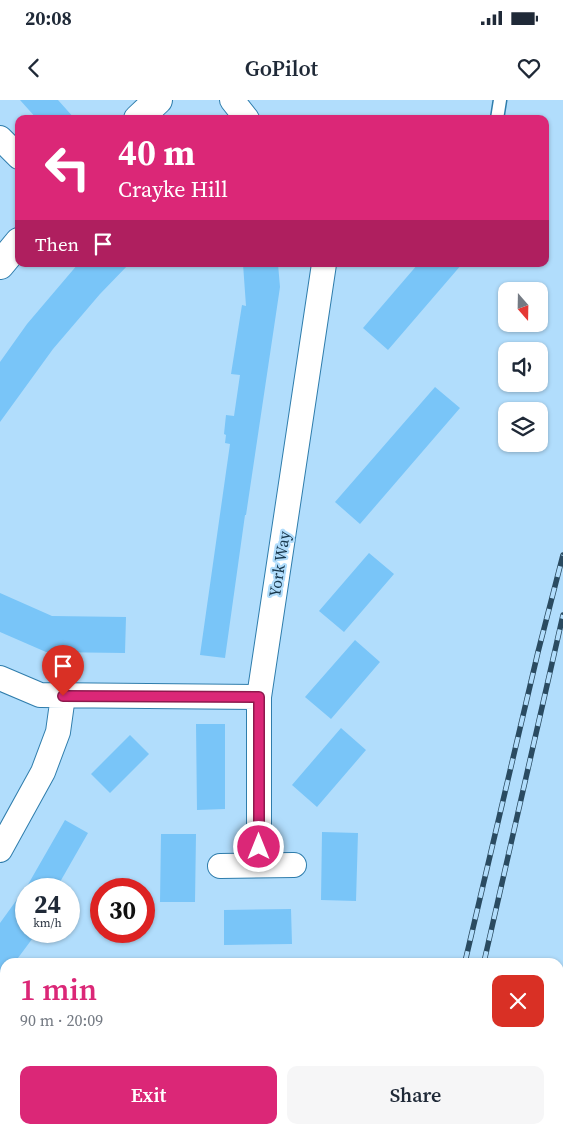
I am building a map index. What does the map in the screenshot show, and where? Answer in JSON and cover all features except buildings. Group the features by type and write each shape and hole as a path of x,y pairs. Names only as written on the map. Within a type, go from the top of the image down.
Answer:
{"street":[{"path":"142,115 158,100"},
{"path":"232,100 244,115"},
{"path":"0,138 15,154"},
{"path":"0,265 15,247"},
{"name":"York Way","path":"259,866 259,697 324,267"},
{"path":"0,678 40,696 259,697"},
{"path":"0,850 43,772 58,732 63,696"},
{"path":"220,866 294,865"}],"lane":[{"path":"497,115 500,100"}],"railway":[{"path":"466,958 538,652 563,555"},
{"path":"485,958 563,615"}],"route":[{"path":"63,696 259,697 259,847"}]}
